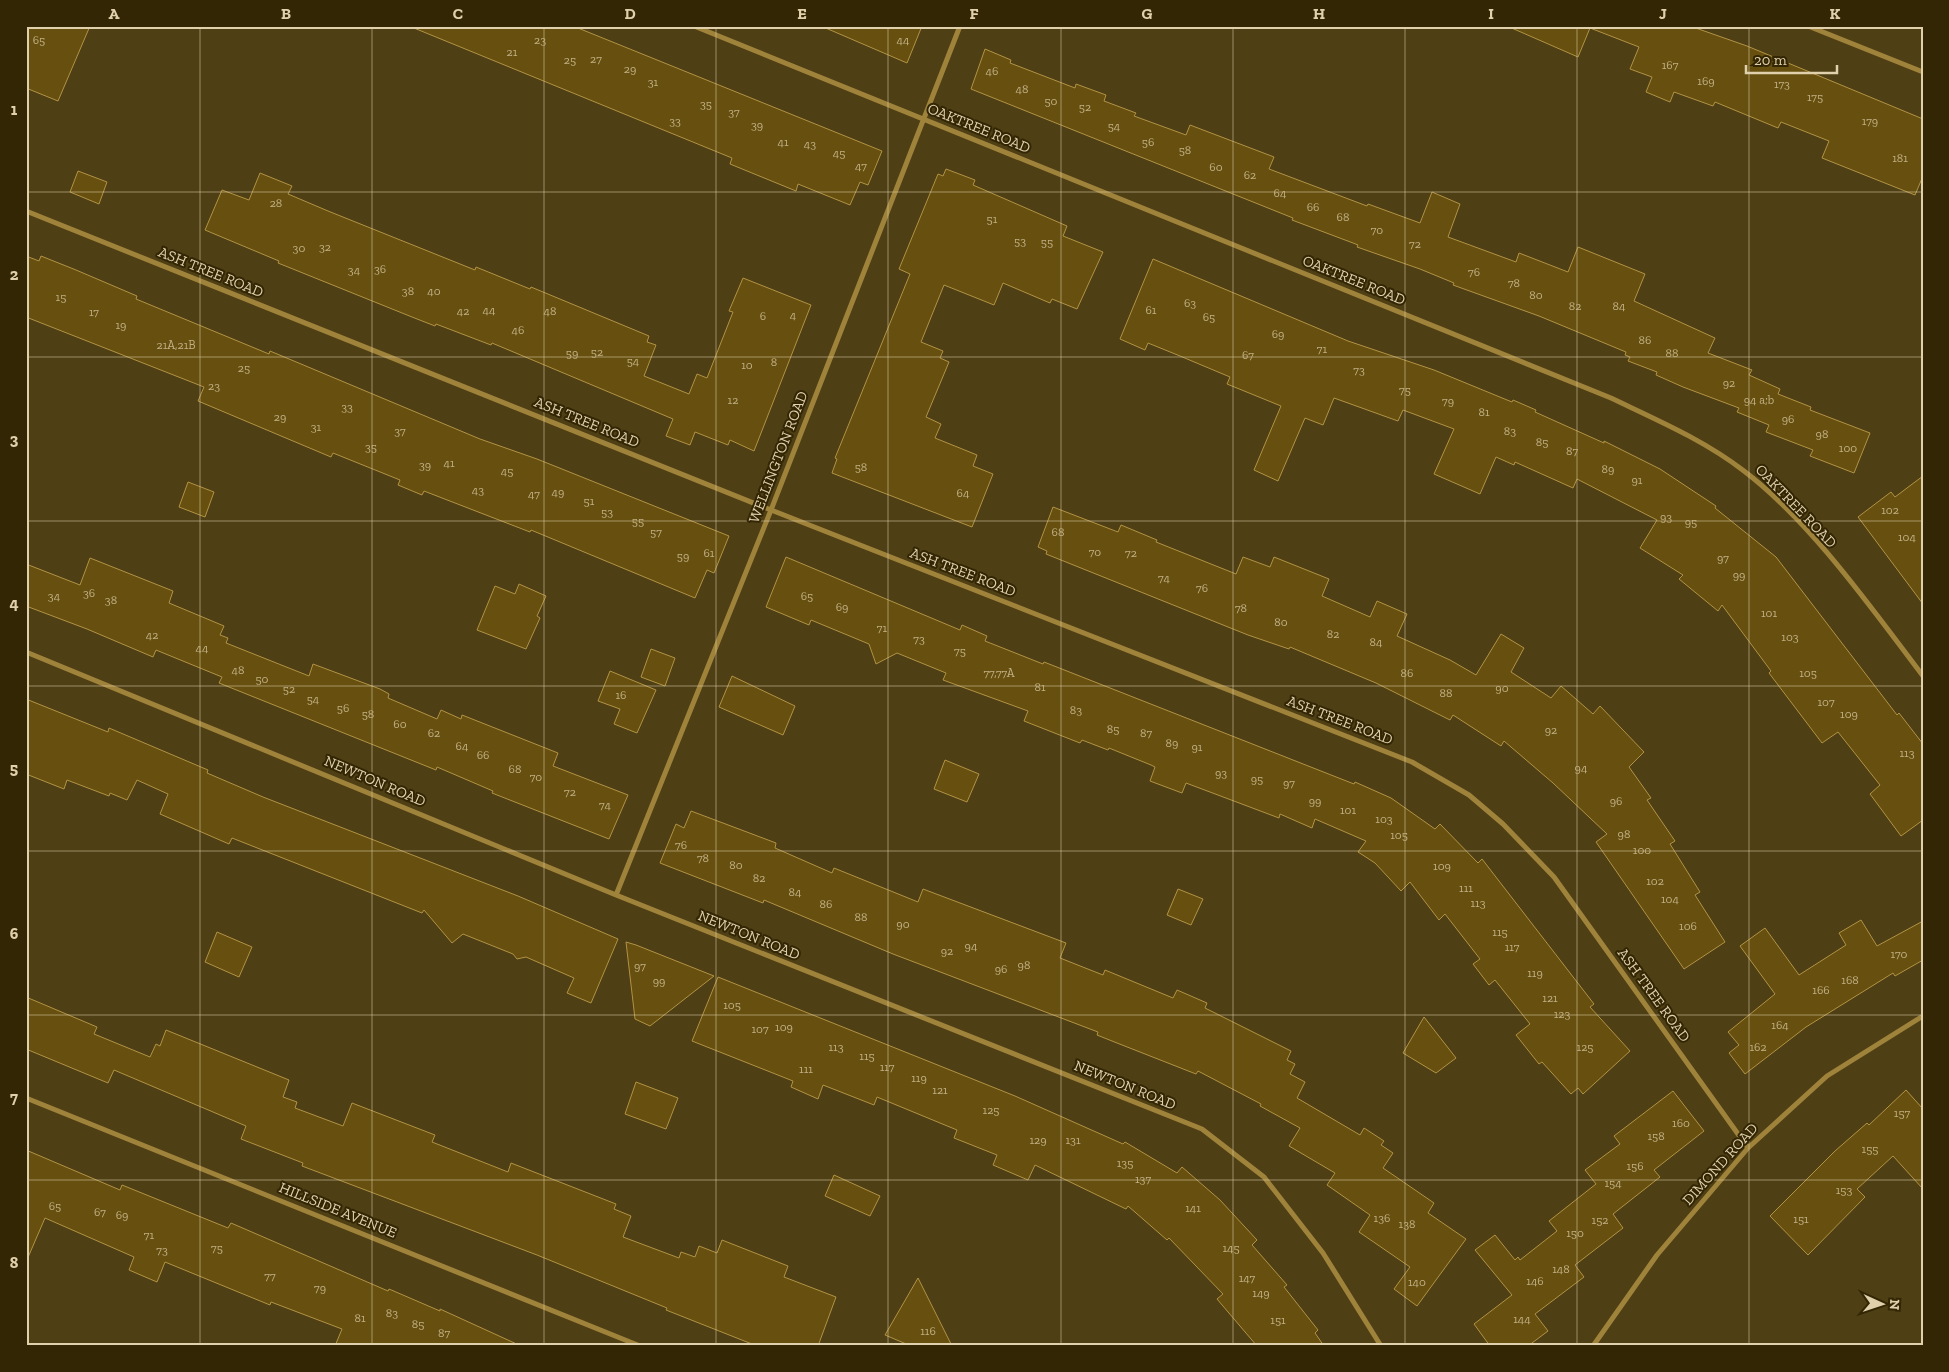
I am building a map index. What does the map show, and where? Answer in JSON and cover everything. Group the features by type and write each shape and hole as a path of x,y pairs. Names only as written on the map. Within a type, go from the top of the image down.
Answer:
{"street":[{"name":"OAKTREE ROAD","path":"694,26 1611,398 1694,438 1744,471 1779,503 1872,608 1923,676"},
{"name":"WELLINGTON ROAD","path":"616,896 772,510 960,26"},
{"path":"1808,26 1923,72"},
{"name":"ASH TREE ROAD","path":"26,211 772,510 1412,762 1469,795 1503,824 1554,877 1748,1148"},
{"name":"NEWTON ROAD","path":"26,652 616,896 1202,1129 1264,1177 1323,1253 1381,1346"},
{"name":"DIMOND ROAD","path":"1593,1346 1657,1255 1748,1148 1827,1076 1923,1016"},
{"name":"HILLSIDE AVENUE","path":"26,1098 640,1346"}],"building":[{"path":"26,26 90,26 58,101 26,88"},
{"path":"409,26 573,26 882,151 868,185 860,182 850,205 798,184 796,191 730,164 732,158"},
{"path":"821,26 922,26 907,63"},
{"path":"1507,26 1690,26 1747,46 1923,119 1923,176 1915,195 1822,158 1829,141 1781,122 1778,128 1715,102 1713,106 1674,92 1670,102 1646,92 1652,77 1630,69 1639,47 1590,28 1578,57"},
{"path":"985,49 1011,60 1010,63 1075,88 1076,84 1106,95 1104,101 1136,113 1134,116 1186,135 1190,125 1274,157 1269,169 1367,206 1368,204 1420,223 1432,192 1460,204 1448,237 1516,262 1519,253 1568,272 1578,247 1645,274 1634,301 1715,338 1708,353 1752,370 1749,375 1780,389 1778,394 1811,407 1810,410 1870,433 1854,473 1810,456 1813,450 1766,432 1769,425 1737,412 1739,408 1683,387 1656,375 1657,372 1628,361 1630,357 1625,355 1626,352 1539,316 1453,285 1454,283 1420,269 1357,247 1358,245 1292,220 1293,218 971,89"},
{"path":"946,169 975,180 973,185 1067,226 1063,236 1103,252 1077,309 1052,299 1050,303 1003,283 994,305 944,285 921,342 943,351 940,358 949,362 926,417 941,424 935,438 977,455 973,466 993,474 972,527 832,473 837,459 835,458 910,274 899,269 938,174 943,176"},
{"path":"78,171 107,182 99,204 70,192"},
{"path":"260,173 292,186 288,194 328,211 475,270 476,267 530,289 531,287 649,336 647,342 656,345 644,376 689,394 697,374 707,378 733,312 729,311 743,278 811,305 754,451 730,440 728,445 695,432 690,445 666,436 673,419 492,343 491,345 436,324 435,326 278,263 279,261 205,230 222,190 249,200"},
{"path":"26,256 39,261 41,256 137,296 136,299 269,354 270,351 480,439 537,459 729,536 714,573 707,570 695,598 531,530 530,532 424,491 422,495 398,485 400,480 333,453 331,457 198,401 204,387 26,317"},
{"path":"1153,259 1348,341 1434,370 1536,410 1535,412 1604,443 1604,441 1660,469 1716,506 1715,508 1776,557 1897,715 1899,713 1923,744 1923,820 1901,836 1870,794 1880,785 1838,732 1822,743 1769,673 1771,671 1722,605 1718,611 1679,579 1683,575 1640,548 1657,520 1577,479 1573,488 1515,462 1514,465 1496,457 1480,494 1434,474 1454,429 1403,410 1398,421 1334,398 1323,425 1305,418 1278,481 1254,470 1281,406 1227,384 1230,377 1180,356 1148,343 1145,350 1120,339"},
{"path":"1923,476 1923,604 1858,517 1891,492 1895,497"},
{"path":"188,482 214,492 205,517 179,507"},
{"path":"1053,507 1118,532 1121,525 1157,540 1156,542 1236,574 1243,557 1270,567 1274,557 1329,579 1322,596 1370,617 1377,601 1407,614 1397,636 1450,660 1476,675 1501,634 1524,648 1511,672 1551,698 1561,686 1593,714 1600,706 1644,752 1629,767 1651,798 1647,800 1675,841 1670,844 1700,892 1695,895 1725,942 1684,969 1596,842 1607,834 1553,783 1504,741 1501,746 1453,715 1450,720 1376,683 1290,647 1289,649 1248,635 1046,554 1047,551 1038,547"},
{"path":"786,557 960,630 962,625 987,636 985,641 1043,664 1044,662 1354,784 1355,782 1391,798 1435,829 1440,824 1478,863 1482,859 1594,1004 1590,1007 1630,1051 1583,1094 1578,1088 1571,1094 1542,1062 1539,1064 1516,1035 1530,1024 1495,980 1489,985 1473,964 1480,959 1445,914 1439,920 1410,882 1401,891 1375,863 1358,852 1366,841 1315,819 1312,828 1280,814 1279,818 1186,783 1182,793 1150,781 1155,767 1109,748 1108,750 1082,740 1080,743 1024,721 1028,711 943,680 946,673 897,653 876,664 869,644 811,620 809,625 766,607"},
{"path":"90,558 173,591 169,603 224,626 220,635 228,638 226,643 309,676 313,664 380,689 389,694 388,698 437,719 441,710 461,719 462,715 558,753 553,766 628,795 609,839 492,793 493,791 437,767 436,770 219,683 222,677 156,650 153,657 26,606 26,564 80,585"},
{"path":"519,584 546,596 537,616 540,618 526,649 477,630 495,586 515,594"},
{"path":"651,649 675,658 665,686 641,677"},
{"path":"610,671 656,690 637,733 614,724 620,709 598,701"},
{"path":"732,676 795,706 783,735 719,707"},
{"path":"26,699 108,732 109,728 208,770 207,773 263,797 518,896 618,939 591,1003 567,993 574,978 526,957 517,959 513,954 463,934 452,943 424,910 422,913 232,838 229,844 160,814 168,794 137,780 127,800 110,793 109,796 67,780 64,789 26,774"},
{"path":"945,760 979,774 967,802 934,789"},
{"path":"691,811 776,843 775,848 832,873 834,868 918,902 923,889 1066,943 1060,958 1103,975 1105,970 1173,998 1177,990 1207,1003 1205,1008 1291,1051 1287,1060 1295,1064 1290,1074 1305,1082 1297,1098 1360,1135 1364,1128 1384,1141 1381,1145 1393,1153 1383,1168 1434,1203 1428,1213 1466,1239 1417,1306 1394,1289 1410,1267 1359,1232 1370,1215 1327,1185 1335,1173 1289,1146 1300,1128 1260,1106 1261,1104 1198,1071 1196,1074 1097,1035 1098,1032 893,954 764,900 763,903 660,863 676,824 684,828"},
{"path":"1178,889 1203,899 1191,925 1167,915"},
{"path":"1861,920 1877,946 1923,921 1923,960 1895,976 1893,973 1806,1027 1745,1074 1729,1053 1739,1045 1728,1032 1775,994 1740,946 1765,928 1799,975 1846,945 1839,933"},
{"path":"217,932 252,947 239,977 205,962"},
{"path":"626,942 714,976 650,1026 635,1019"},
{"path":"718,977 1015,1096 1123,1144 1125,1142 1177,1173 1182,1167 1220,1200 1257,1240 1252,1245 1287,1285 1284,1287 1318,1330 1315,1333 1324,1346 1257,1346 1217,1299 1223,1294 1169,1238 1167,1240 1128,1206 1126,1209 1035,1165 1028,1180 993,1165 997,1155 954,1138 957,1130 877,1097 874,1105 823,1085 818,1099 791,1087 793,1081 692,1041"},
{"path":"26,997 97,1027 94,1034 150,1057 156,1044 160,1046 166,1030 289,1080 283,1097 297,1102 295,1108 343,1126 352,1103 435,1135 432,1142 508,1172 511,1163 616,1204 614,1209 631,1216 623,1237 679,1258 681,1252 695,1257 699,1246 717,1253 722,1240 788,1266 784,1277 836,1297 818,1346 757,1346 666,1310 667,1308 537,1255 302,1166 303,1163 241,1139 246,1126 114,1070 108,1083 26,1049"},
{"path":"1424,1017 1456,1058 1436,1073 1403,1053"},
{"path":"636,1082 678,1098 666,1129 625,1114"},
{"path":"1906,1090 1923,1109 1923,1189 1893,1156 1857,1189 1865,1197 1808,1255 1770,1216 1835,1151 1867,1123 1869,1125"},
{"path":"1673,1091 1704,1131 1654,1170 1660,1177 1613,1214 1623,1228 1575,1265 1584,1277 1535,1314 1548,1331 1528,1346 1490,1346 1474,1324 1512,1295 1475,1250 1495,1235 1515,1260 1518,1257 1520,1260 1557,1231 1549,1221 1596,1184 1585,1170 1620,1144 1614,1136"},
{"path":"26,1150 120,1190 122,1185 228,1228 231,1223 388,1291 389,1289 440,1311 440,1309 521,1346 335,1346 342,1329 271,1302 270,1305 165,1262 157,1282 129,1270 134,1257 45,1218 26,1262"},
{"path":"834,1175 880,1196 870,1216 825,1196"},
{"path":"918,1278 952,1346 911,1346 885,1335"}]}
